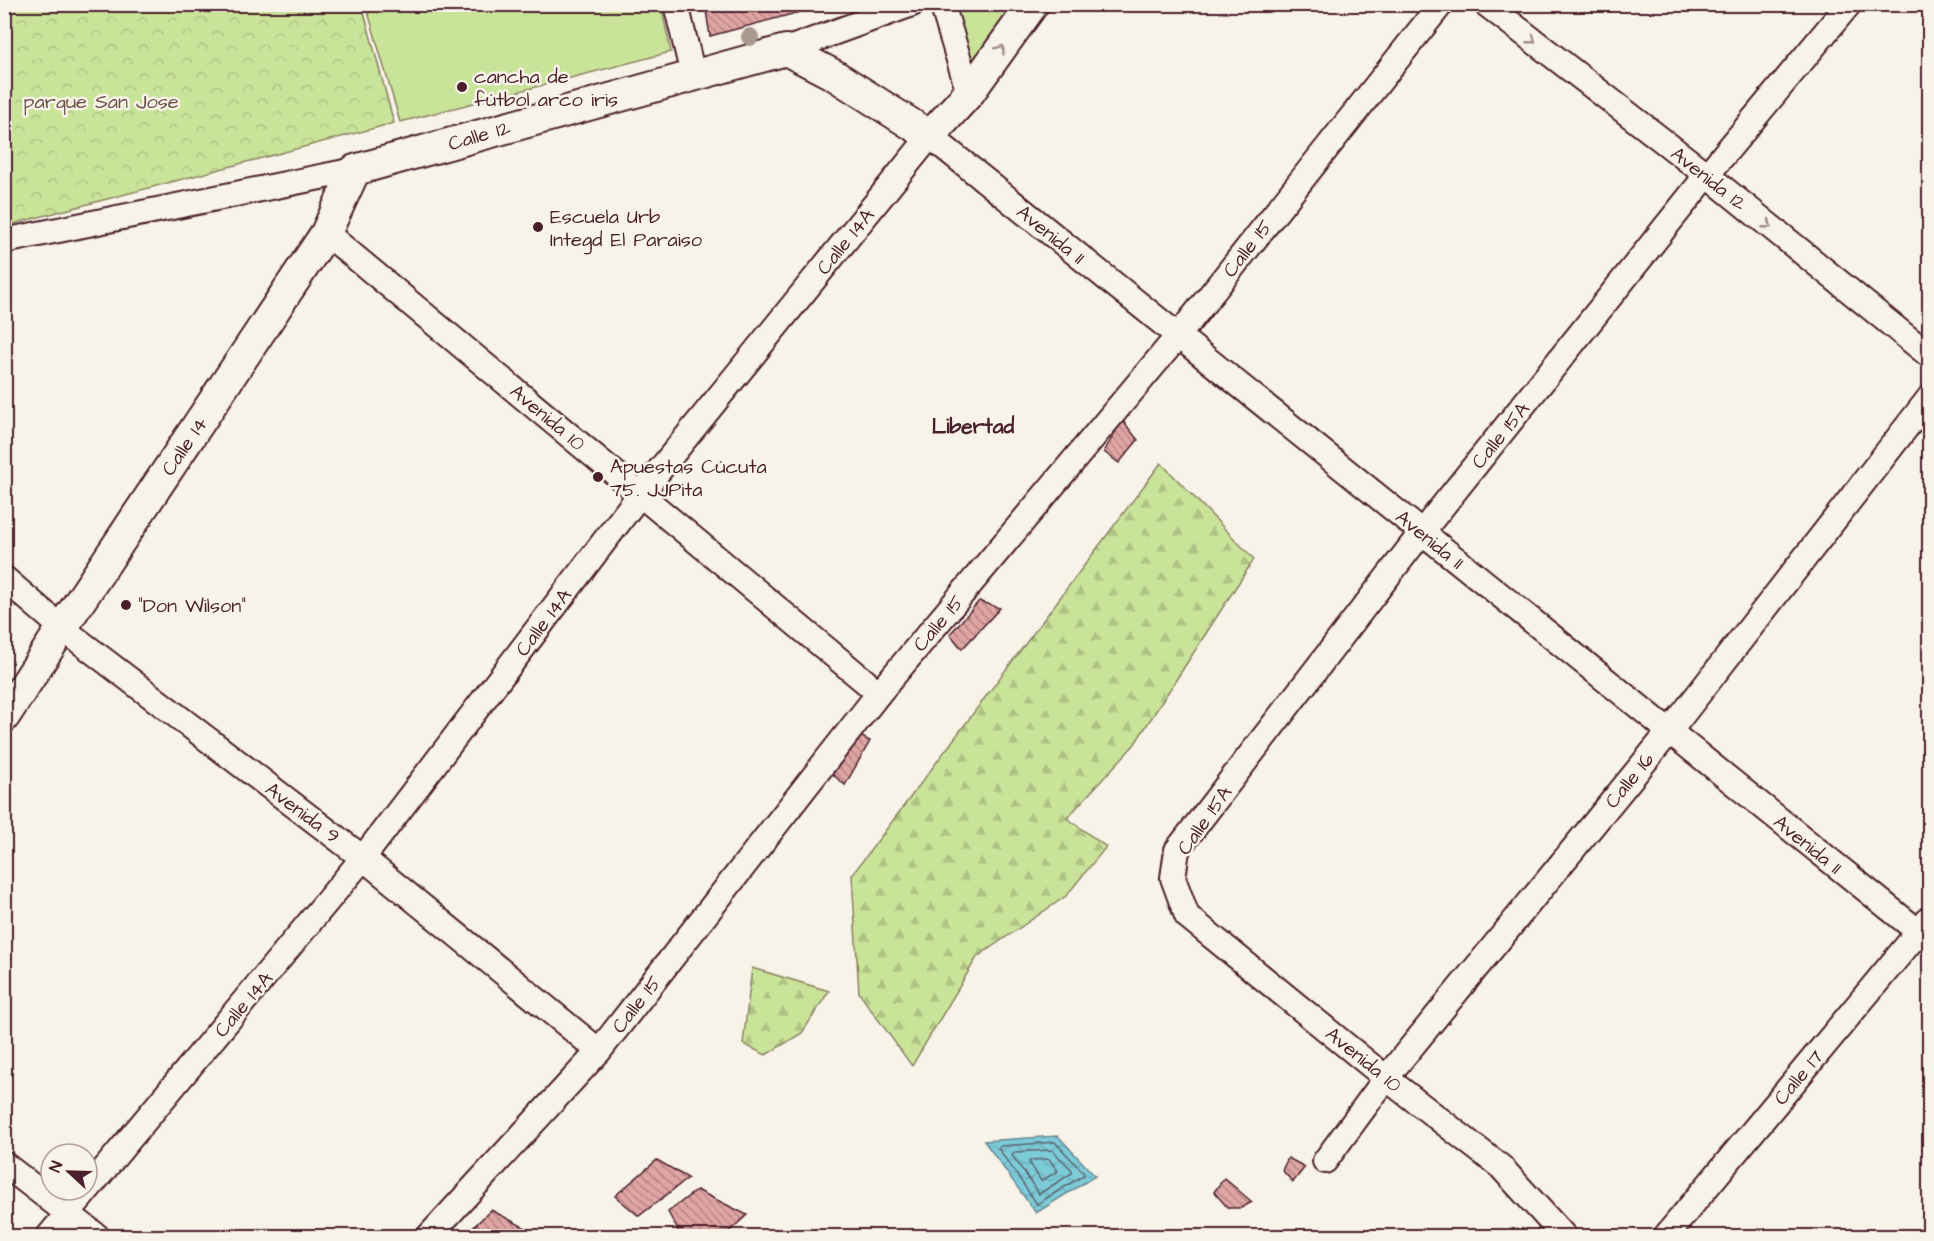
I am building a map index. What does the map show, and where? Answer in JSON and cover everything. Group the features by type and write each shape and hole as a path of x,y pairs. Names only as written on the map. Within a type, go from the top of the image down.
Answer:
{"street":[{"path":"676,4 693,75"},
{"path":"786,50 912,4"},
{"path":"942,4 969,93"},
{"name":"Calle 14A","path":"49,1236 363,858 641,494 930,136 969,93 1033,4"},
{"name":"Calle 15","path":"429,1236 599,1051 879,693 1178,336 1441,4"},
{"name":"Avenida 12","path":"1486,4 1707,175 1929,356"},
{"name":"Calle 15A","path":"1173,878 1177,850 1422,532 1707,175 1849,4"},
{"path":"786,50 834,75 930,136"},
{"name":"Calle 12","path":"4,241 355,170 786,50"},
{"name":"Avenida 11","path":"930,136 1669,732 1926,930"},
{"name":"Calle 14","path":"4,717 326,233 355,170"},
{"name":"Avenida 10","path":"326,233 879,693"},
{"name":"Calle 16","path":"1325,1161 1386,1078 1669,732 1929,397"},
{"name":"Avenida 9","path":"4,578 62,628 363,858 599,1051"},
{"name":"Avenida 10","path":"1173,878 1186,916 1386,1078 1501,1167 1564,1236"},
{"name":"Calle 17","path":"1666,1236 1926,930"},
{"path":"4,1164 97,1236"}],"green space":[{"name":"parque San Jose","path":"5,4 362,5 394,123 5,226"},
{"name":"cancha de fútbol arco iris","path":"366,5 661,5 671,52 400,122"},
{"path":"955,5 1018,5 974,66"},
{"path":"1161,463 1254,559 1134,745 1067,818 1106,847 1066,896 977,957 912,1066 859,993 852,875"},
{"path":"752,968 829,991 802,1033 766,1055 743,1044"}],"water":[{"path":"1058,1136 1095,1176 1036,1213 984,1141"}],"building":[{"path":"705,4 798,4 800,12 710,36"},
{"path":"802,4 822,4 822,6 804,12"},
{"path":"1122,420 1138,440 1119,463 1104,452"},
{"path":"979,601 1000,608 962,649 950,634"},
{"path":"858,735 870,741 845,785 831,773"},
{"path":"1288,1158 1305,1167 1293,1182 1282,1170"},
{"path":"657,1160 688,1178 639,1216 615,1196"},
{"path":"1224,1178 1252,1202 1241,1208 1228,1208 1214,1192"},
{"path":"697,1190 747,1215 724,1236 681,1236 668,1212"},
{"path":"491,1210 537,1234 534,1236 464,1236"}],"place":[{"name":"cancha de fútbol arco iris","path":"462,87"},
{"name":"Escuela Urb Integd El Paraiso","path":"538,227"},
{"name":"Apuestas Cúcuta 75. JJPita","path":"598,477"},
{"name":"\"Don Wilson\"","path":"126,605"}],"district":[{"name":"Libertad","path":"973,426"}]}
